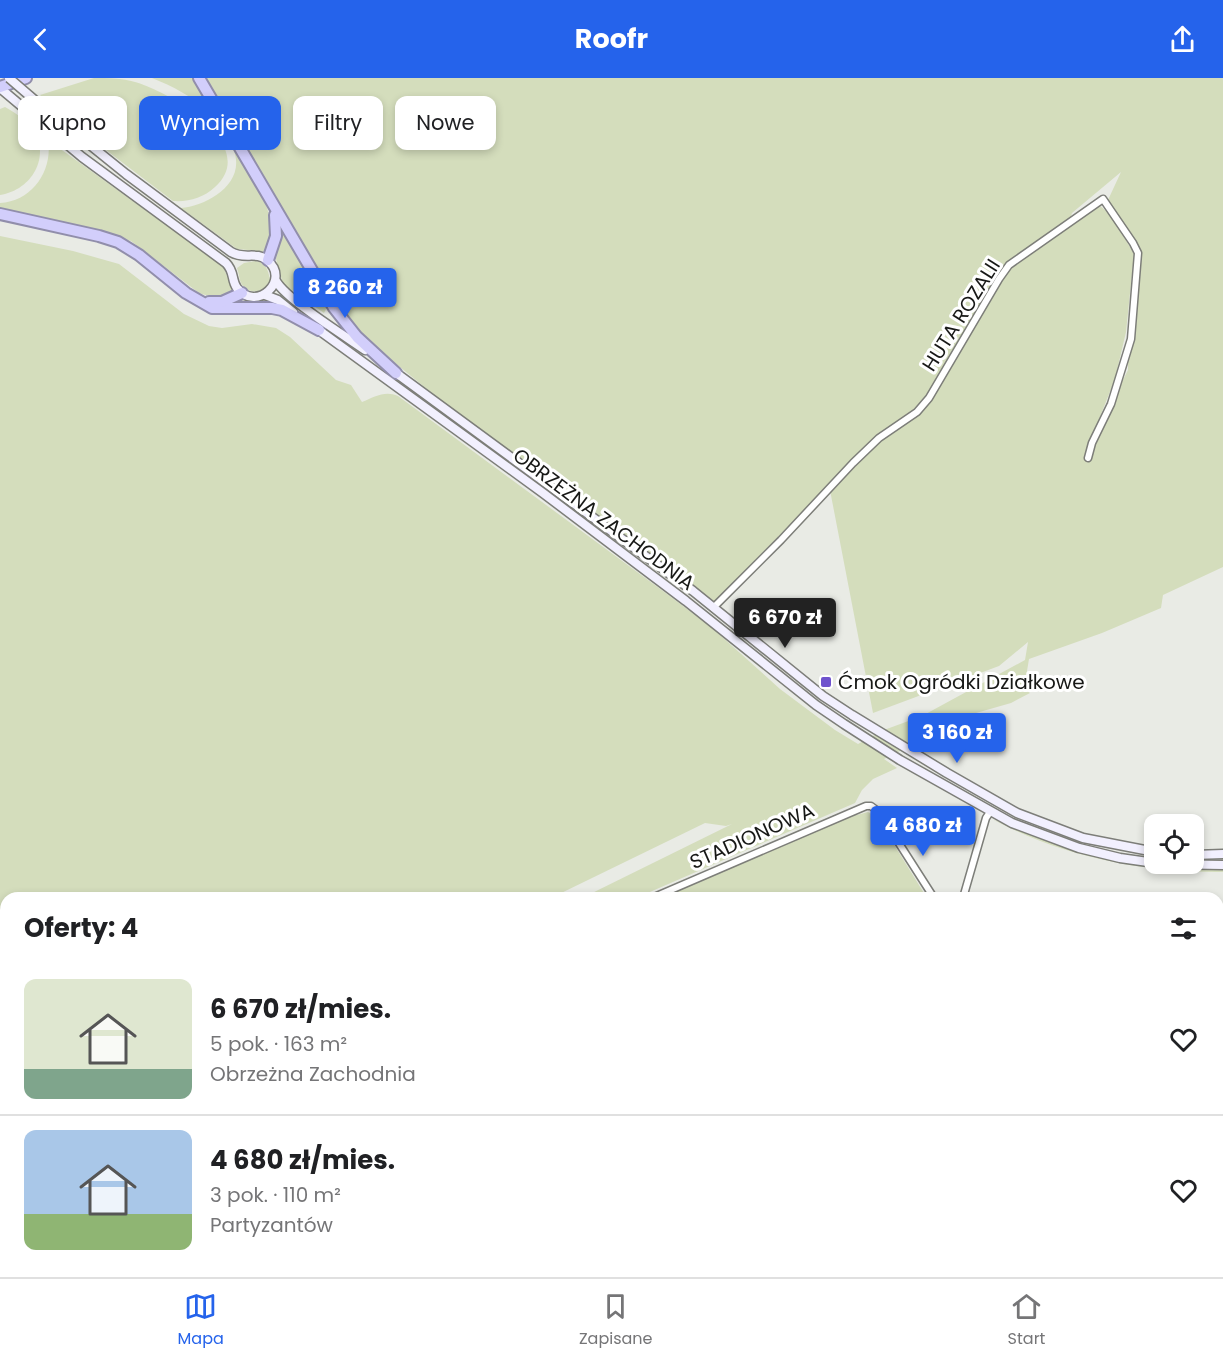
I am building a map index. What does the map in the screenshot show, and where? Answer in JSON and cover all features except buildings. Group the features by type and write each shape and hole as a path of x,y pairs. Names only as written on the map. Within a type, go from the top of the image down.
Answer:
{"highway":[{"path":"0,88 26,78"},
{"path":"199,78 334,308 357,337 396,373"},
{"path":"266,192 277,226 274,246 268,260"},
{"path":"0,214 118,242 139,255 186,293 212,308 263,306 282,310 319,330"},
{"path":"200,301 222,302 242,293"}],"street":[{"path":"0,88 82,157 220,258 232,270 237,288 242,293 252,296 265,295 276,281 268,260 260,256 239,256 231,252 173,210 9,78"},
{"name":"HUTA ROZALII","path":"713,608 879,438 917,412 929,398 999,279 1010,265 1103,199 1134,243 1138,253 1131,339 1111,404 1092,443 1088,458"},
{"path":"232,270 246,257"},
{"name":"OBRZEŻNA ZACHODNIA","path":"276,281 281,289 713,608 805,682 852,715 990,798 1038,822 1102,843 1144,850"},
{"name":"OBRZEŻNA ZACHODNIA","path":"265,295 278,300 543,493 686,601 816,705 844,724 900,760 990,812 1033,832 1079,848 1144,861"},
{"name":"STADIONOWA","path":"666,892 866,806 876,808 930,892"},
{"path":"965,892 986,818 990,812"},
{"path":"1204,855 1223,854"},
{"path":"1204,865 1223,865"}],"green space":[{"path":"94,78 125,80 150,88 167,96 139,96 139,150 225,150 227,154 226,171 215,187 206,194 196,199 173,201 106,150 127,150 127,96 40,95"},
{"path":"152,78 192,78 202,96 187,96"},
{"path":"206,78 1223,78 1223,567 1163,595 1161,608 1102,633 1029,659 1024,689 1030,693 1011,703 976,713 884,759 897,768 873,779 862,790 855,803 650,892 594,892 732,824 726,826 705,823 563,892 0,892 0,236 73,251 119,264 184,314 209,326 222,328 252,324 276,328 290,337 336,380 351,385 362,402 384,394 398,396 711,627 780,689 835,730 858,744 884,730 922,716 1025,660 1028,642 999,666 873,713 829,485 713,603 438,398 379,350 344,316 315,271 247,150 281,150 281,96 216,96","holes":["1121,172 1108,200 1139,248 1134,338 1128,360 1128,370 1084,457 1115,379 1126,332 1134,254 1111,215 1099,205 1068,225 1072,213"]},
{"path":"5,107 18,115 18,150 40,150 36,170 29,179 11,192 0,195 0,109"},
{"path":"62,150 223,266 233,292 216,297 199,293 131,241 110,234 0,210 0,203 22,197 38,182 44,173 49,151"},
{"path":"234,151 265,202 273,226 268,252 237,249 181,208 212,198 229,183 236,163"},
{"path":"280,219 327,307 324,313 283,284 276,259"},
{"path":"255,261 265,266 271,283 264,289 251,291 241,283 237,268 244,263"},
{"path":"868,812 877,817 923,892 676,892 856,813 857,815"},
{"path":"992,819 1082,853 1144,867 1075,853"},
{"path":"1204,868 1223,869 1223,872 1204,872"}],"place":[{"name":"Ćmok Ogródki Działkowe","path":"826,682"}]}
